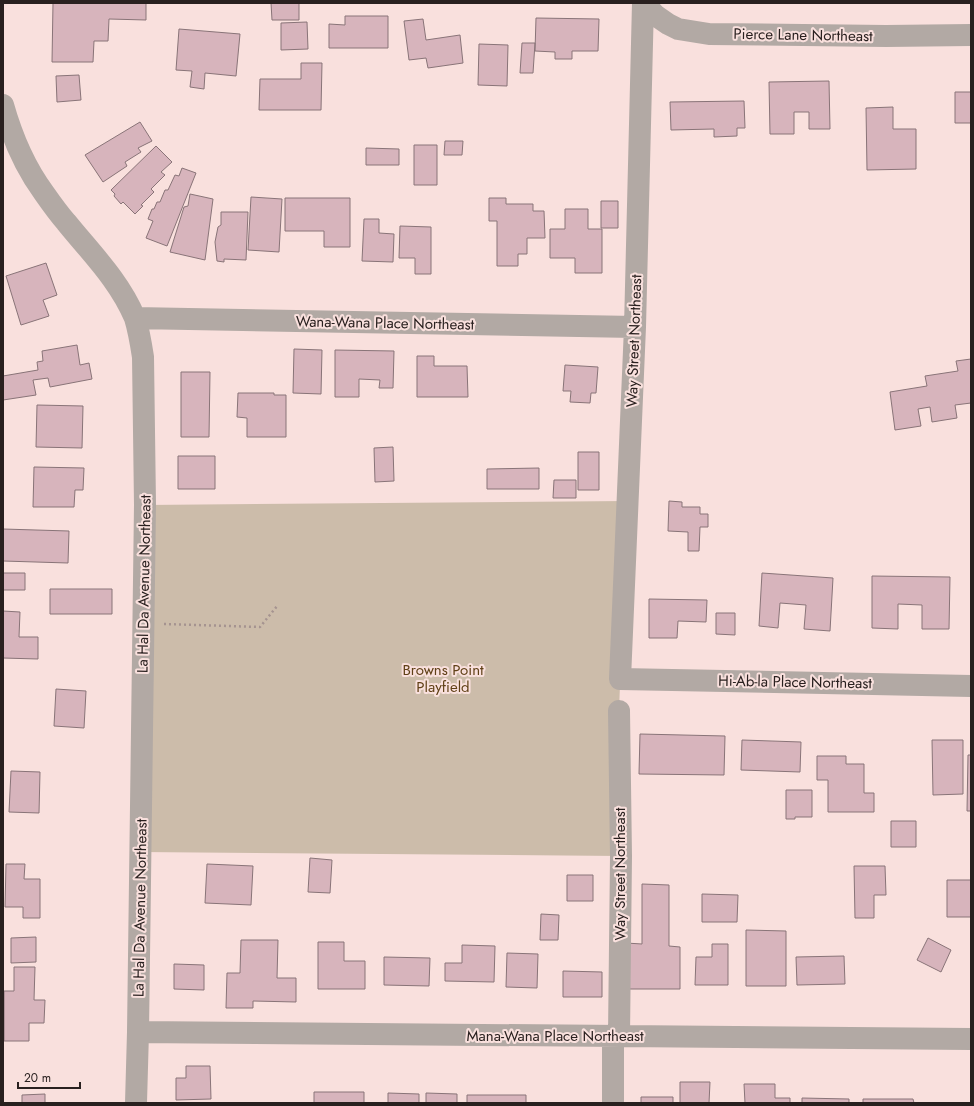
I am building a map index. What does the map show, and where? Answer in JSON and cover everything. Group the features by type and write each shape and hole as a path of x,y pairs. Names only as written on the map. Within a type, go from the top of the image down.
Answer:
{"street":[{"name":"Pierce Lane Northeast","path":"643,3 668,24 678,28 709,34 886,36 971,35"},
{"name":"Way Street Northeast","path":"620,679 635,327 643,3"},
{"name":"La Hal Da Avenue Northeast","path":"3,105 10,129 25,163 66,222 101,263 121,290 135,318 140,335 143,357 145,505 136,1103"},
{"name":"Wana-Wana Place Northeast","path":"135,318 635,327"},
{"name":"Hi-Ab-la Place Northeast","path":"620,679 971,686"},
{"name":"Way Street Northeast","path":"613,1103 621,856 618,712"},
{"name":"Mana-Wana Place Northeast","path":"138,1032 971,1039"}],"path":[{"path":"143,623 260,627 278,605"}],"green space":[{"name":"Browns Point Playfield","path":"627,501 619,711 621,856 140,852 145,505"}],"building":[{"path":"53,3 146,3 146,20 109,19 108,41 94,41 93,62 52,62"},
{"path":"271,3 299,3 299,20 272,20"},
{"path":"345,16 388,16 388,48 329,48 329,24 345,25"},
{"path":"536,18 599,19 598,51 572,51 572,59 555,59 555,52 535,51"},
{"path":"423,19 426,40 460,35 463,63 428,68 426,58 409,60 404,21"},
{"path":"307,22 308,49 281,50 281,23"},
{"path":"179,29 240,34 236,76 205,73 204,89 190,87 192,71 176,70"},
{"path":"522,43 535,43 533,73 520,73"},
{"path":"479,44 508,45 507,86 478,85"},
{"path":"301,63 322,63 321,110 259,110 260,79 301,79"},
{"path":"79,75 81,100 57,102 56,76"},
{"path":"829,81 830,129 809,129 809,112 794,112 794,134 770,134 769,82"},
{"path":"955,92 971,92 971,123 955,123"},
{"path":"744,101 745,128 737,128 737,136 714,137 714,129 671,130 670,102"},
{"path":"893,107 893,129 916,129 916,169 867,170 866,108"},
{"path":"140,122 152,141 138,148 141,152 125,162 127,166 103,182 85,155"},
{"path":"445,141 463,141 462,155 444,155"},
{"path":"414,145 437,145 437,185 414,185"},
{"path":"156,146 172,162 161,172 165,175 151,189 154,192 141,205 143,206 135,214 123,202 121,204 111,190"},
{"path":"366,148 399,149 399,165 366,165"},
{"path":"182,168 196,173 167,246 146,238 153,221 148,219 152,209 154,209 157,202 160,202 165,190 168,190 175,175 179,176"},
{"path":"190,194 213,199 205,260 170,252 184,207 188,206"},
{"path":"251,197 282,199 279,252 248,250"},
{"path":"285,198 350,198 350,247 324,247 324,231 285,231"},
{"path":"489,198 506,198 506,204 533,204 533,211 544,211 545,238 527,238 527,254 518,254 518,266 497,266 497,221 489,221"},
{"path":"601,201 618,201 618,228 601,228"},
{"path":"565,209 588,209 588,229 602,229 602,273 575,273 575,258 550,258 550,229 565,229"},
{"path":"221,212 248,212 246,260 224,259 224,262 217,261 215,242 218,227 221,225"},
{"path":"364,219 379,219 379,233 394,234 393,262 362,261"},
{"path":"400,226 431,227 431,274 415,274 415,258 399,258"},
{"path":"46,263 57,295 43,300 49,316 21,325 6,276"},
{"path":"77,345 80,365 89,363 92,379 50,387 48,378 33,380 36,395 3,400 3,376 38,370 37,362 43,361 42,351"},
{"path":"294,349 322,350 321,394 293,393"},
{"path":"335,350 394,351 393,388 379,388 380,380 359,379 359,397 335,397"},
{"path":"417,356 434,356 434,366 467,366 468,397 417,397"},
{"path":"971,359 971,403 955,405 957,418 932,422 930,407 918,409 921,426 895,430 890,392 927,386 925,376 958,371 956,361"},
{"path":"565,365 598,367 596,393 591,393 590,403 570,402 571,391 563,391"},
{"path":"181,372 210,372 209,437 181,437"},
{"path":"238,393 274,393 274,395 286,395 286,437 247,437 247,418 237,417"},
{"path":"37,405 83,406 82,448 36,447"},
{"path":"393,447 394,481 375,482 374,448"},
{"path":"578,452 599,452 599,490 578,490"},
{"path":"178,456 215,456 215,489 178,489"},
{"path":"34,467 84,468 83,490 75,490 74,507 33,507"},
{"path":"539,468 539,489 487,489 487,469"},
{"path":"554,480 576,480 576,498 553,498"},
{"path":"669,501 682,502 682,507 700,507 700,514 708,514 708,527 700,527 699,551 688,551 688,532 668,531"},
{"path":"3,529 69,531 68,563 3,561"},
{"path":"3,573 25,573 25,590 3,590"},
{"path":"762,573 833,578 830,631 804,629 806,605 780,603 778,628 759,626"},
{"path":"872,576 950,577 949,629 922,629 922,605 898,604 898,629 872,628"},
{"path":"50,589 112,589 112,614 50,614"},
{"path":"649,599 707,600 706,622 678,621 677,638 649,638"},
{"path":"3,611 20,612 19,637 38,637 38,659 3,658"},
{"path":"716,613 735,613 735,635 716,634"},
{"path":"56,689 86,691 84,728 54,726"},
{"path":"640,734 725,736 724,775 639,774"},
{"path":"742,740 801,742 800,772 741,770"},
{"path":"932,740 963,740 963,794 933,795"},
{"path":"968,755 971,755 971,811 967,811"},
{"path":"817,756 846,756 846,764 864,764 864,793 874,793 874,812 828,812 828,780 817,780"},
{"path":"11,771 40,772 39,813 9,812"},
{"path":"786,790 812,790 812,817 795,817 795,819 786,819"},
{"path":"891,821 916,821 916,847 891,847"},
{"path":"310,858 332,860 330,893 308,892"},
{"path":"6,864 25,864 24,879 40,879 40,918 23,918 23,907 5,907"},
{"path":"207,864 253,866 251,905 205,903"},
{"path":"854,866 885,866 886,895 874,895 874,918 855,918"},
{"path":"567,875 593,875 593,901 567,901"},
{"path":"947,880 971,880 971,917 947,917"},
{"path":"642,884 669,885 669,946 680,947 680,989 626,989 626,943 642,944"},
{"path":"702,894 738,895 737,922 702,922"},
{"path":"541,914 559,915 558,940 540,940"},
{"path":"746,930 786,931 786,986 746,986"},
{"path":"36,937 36,962 11,963 11,938"},
{"path":"928,938 951,950 941,972 917,960"},
{"path":"241,940 278,940 277,978 296,978 296,1002 253,1001 253,1008 226,1008 227,973 240,973"},
{"path":"318,942 344,942 344,961 365,961 365,989 318,989"},
{"path":"712,944 728,944 728,985 695,985 696,957 712,957"},
{"path":"462,945 495,946 494,982 445,981 445,963 462,963"},
{"path":"507,953 538,954 537,988 506,987"},
{"path":"844,956 845,984 797,985 796,957"},
{"path":"384,957 430,958 429,986 384,985"},
{"path":"174,964 204,965 204,990 174,989"},
{"path":"14,967 35,967 34,1000 45,1000 44,1023 29,1023 29,1041 4,1041 4,991 14,991"},
{"path":"563,971 602,972 602,997 563,997"},
{"path":"186,1066 210,1066 211,1099 176,1100 176,1078 186,1078"},
{"path":"680,1082 710,1082 709,1103 680,1103"},
{"path":"744,1084 775,1084 775,1098 790,1098 790,1103 745,1103"},
{"path":"314,1092 364,1092 364,1103 314,1103"},
{"path":"388,1093 419,1094 419,1103 388,1103"},
{"path":"426,1093 457,1094 457,1103 426,1103"},
{"path":"45,1094 45,1103 22,1103 22,1095"},
{"path":"467,1095 526,1095 526,1103 467,1103"},
{"path":"641,1097 673,1097 673,1103 641,1103"},
{"path":"802,1098 849,1099 849,1103 802,1103"},
{"path":"863,1099 913,1099 914,1103 863,1103"}]}
